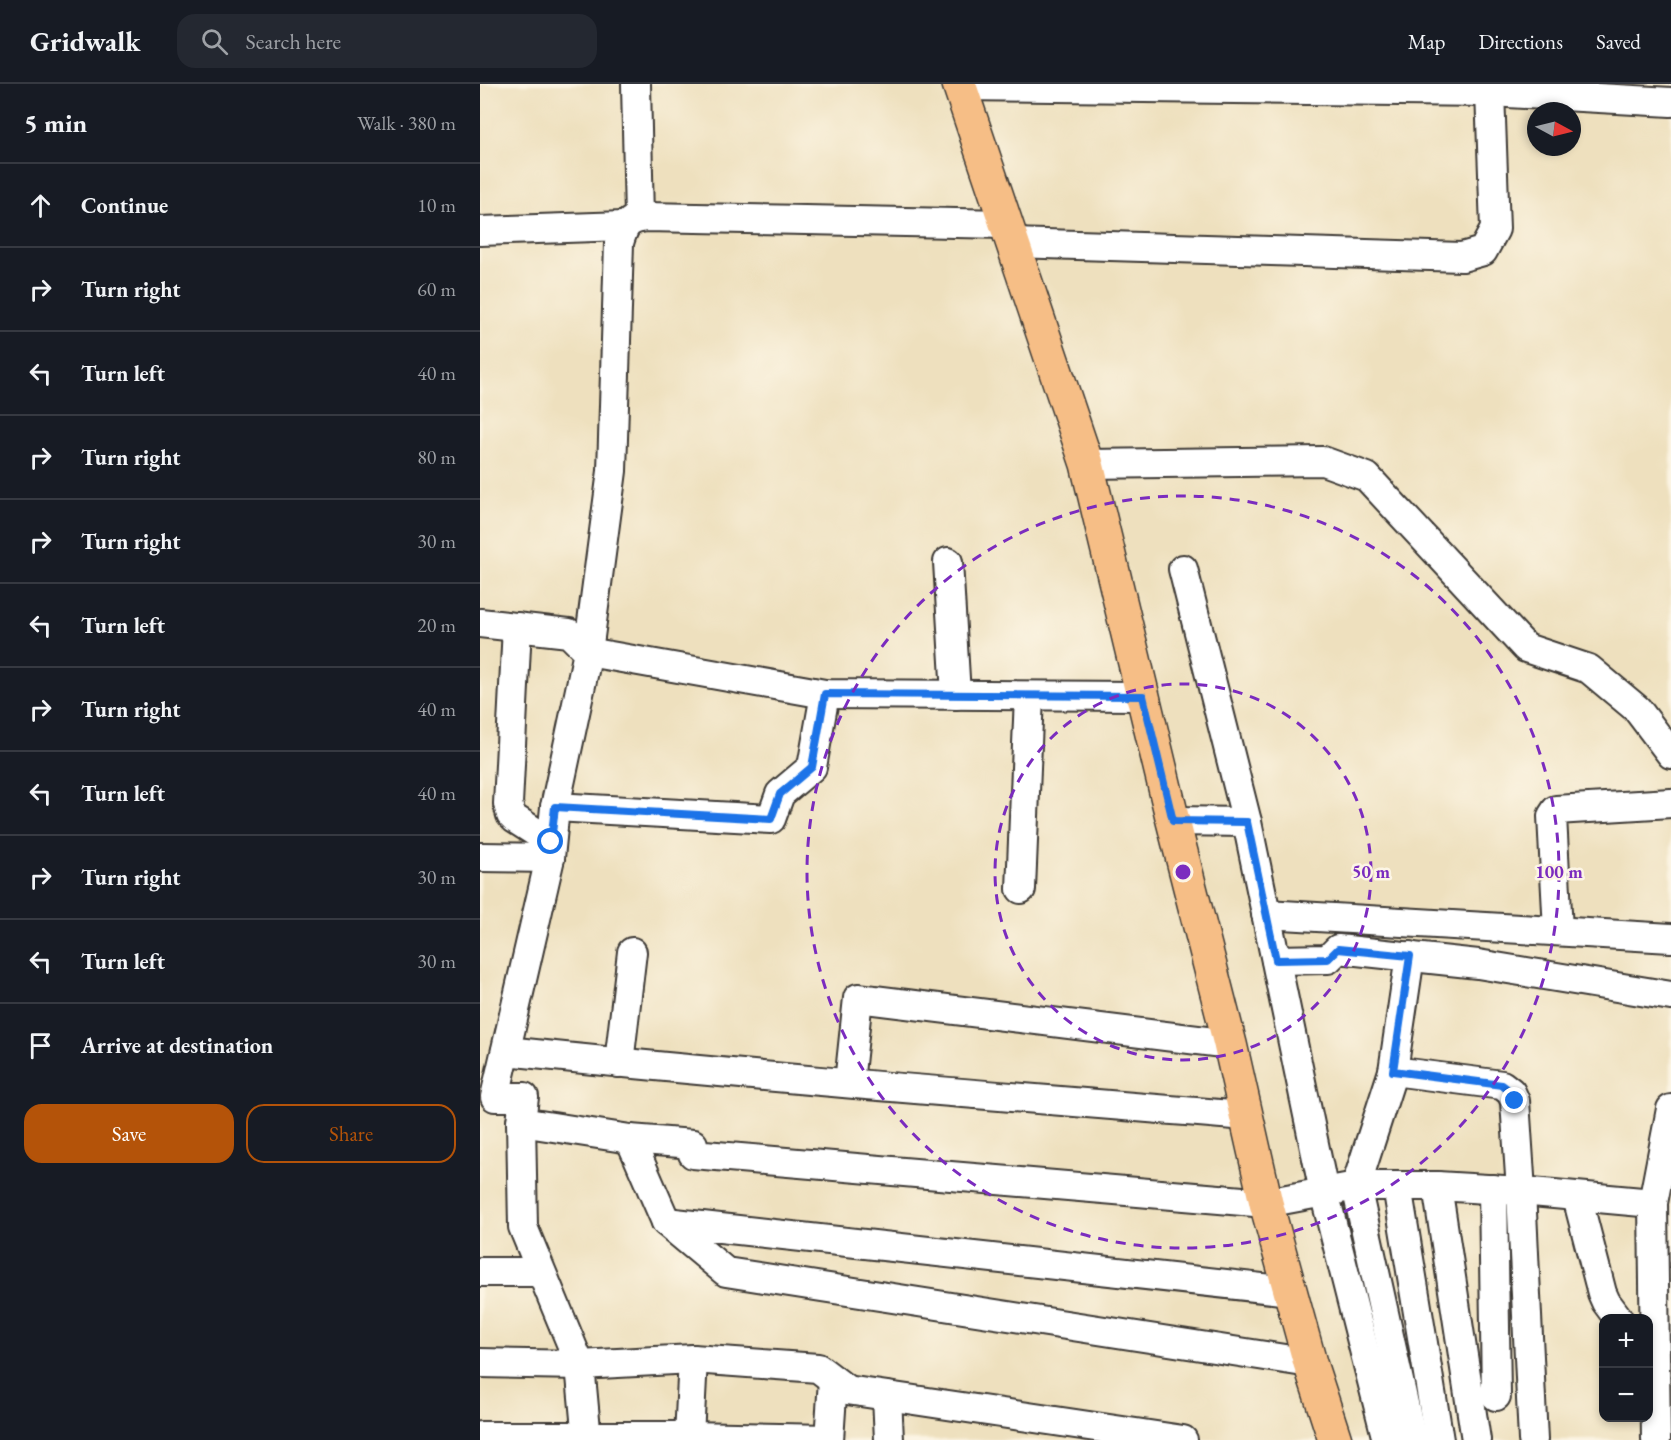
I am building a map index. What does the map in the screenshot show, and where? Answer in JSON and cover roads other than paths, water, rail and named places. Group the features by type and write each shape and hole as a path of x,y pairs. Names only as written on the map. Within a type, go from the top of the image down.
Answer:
{"main road":[{"path":"959,85 1087,464 1173,821 1230,1044 1266,1203 1310,1363 1335,1440"}],"street":[{"path":"587,1438 580,1365 523,1227 522,1122 524,1097 488,1097 506,1051 550,850 555,807 588,652 612,471 619,243 632,222 636,84"},
{"path":"959,85 1490,92 1671,102"},
{"path":"480,231 632,222 1009,233 1462,257 1483,251 1495,229 1490,92"},
{"path":"1087,464 1323,460 1367,477 1526,648 1589,669 1637,709 1671,754"},
{"path":"948,562 956,695"},
{"path":"1183,569 1247,822 1324,1192 1387,1440"},
{"path":"480,623 569,633 588,652 825,694 1143,696"},
{"path":"517,627 508,804 515,819 550,850"},
{"path":"555,807 771,819 780,794 812,767 825,694"},
{"path":"1021,889 1029,696"},
{"path":"1558,931 1553,813 1556,810 1671,803"},
{"path":"1173,821 1247,822"},
{"path":"480,857 550,850"},
{"path":"1266,914 1671,938"},
{"path":"1276,960 1328,959 1338,949 1478,964 1671,996"},
{"path":"619,1063 632,952"},
{"path":"1410,956 1393,1071 1356,1186 1412,1440"},
{"path":"849,1083 858,998 1230,1044"},
{"path":"506,1051 619,1063 1246,1116"},
{"path":"1393,1071 1502,1085 1511,1092 1515,1101 1533,1440"},
{"path":"1652,1314 1653,1203 1671,1109"},
{"path":"522,1122 630,1139 693,1144 693,1154 1266,1203 1356,1186 1493,1189 1653,1203"},
{"path":"630,1139 666,1222 726,1272 1310,1363"},
{"path":"1397,1186 1439,1440"},
{"path":"1437,1186 1476,1440"},
{"path":"1493,1189 1496,1396"},
{"path":"1576,1197 1602,1293 1615,1314"},
{"path":"666,1222 1290,1291"},
{"path":"480,1272 540,1272"},
{"path":"689,1436 693,1359"},
{"path":"480,1363 580,1365 693,1359 818,1368 847,1390 1183,1440"},
{"path":"1652,1368 1656,1440"},
{"path":"480,1436 829,1439 833,1380"},
{"path":"887,1396 889,1440"}]}
